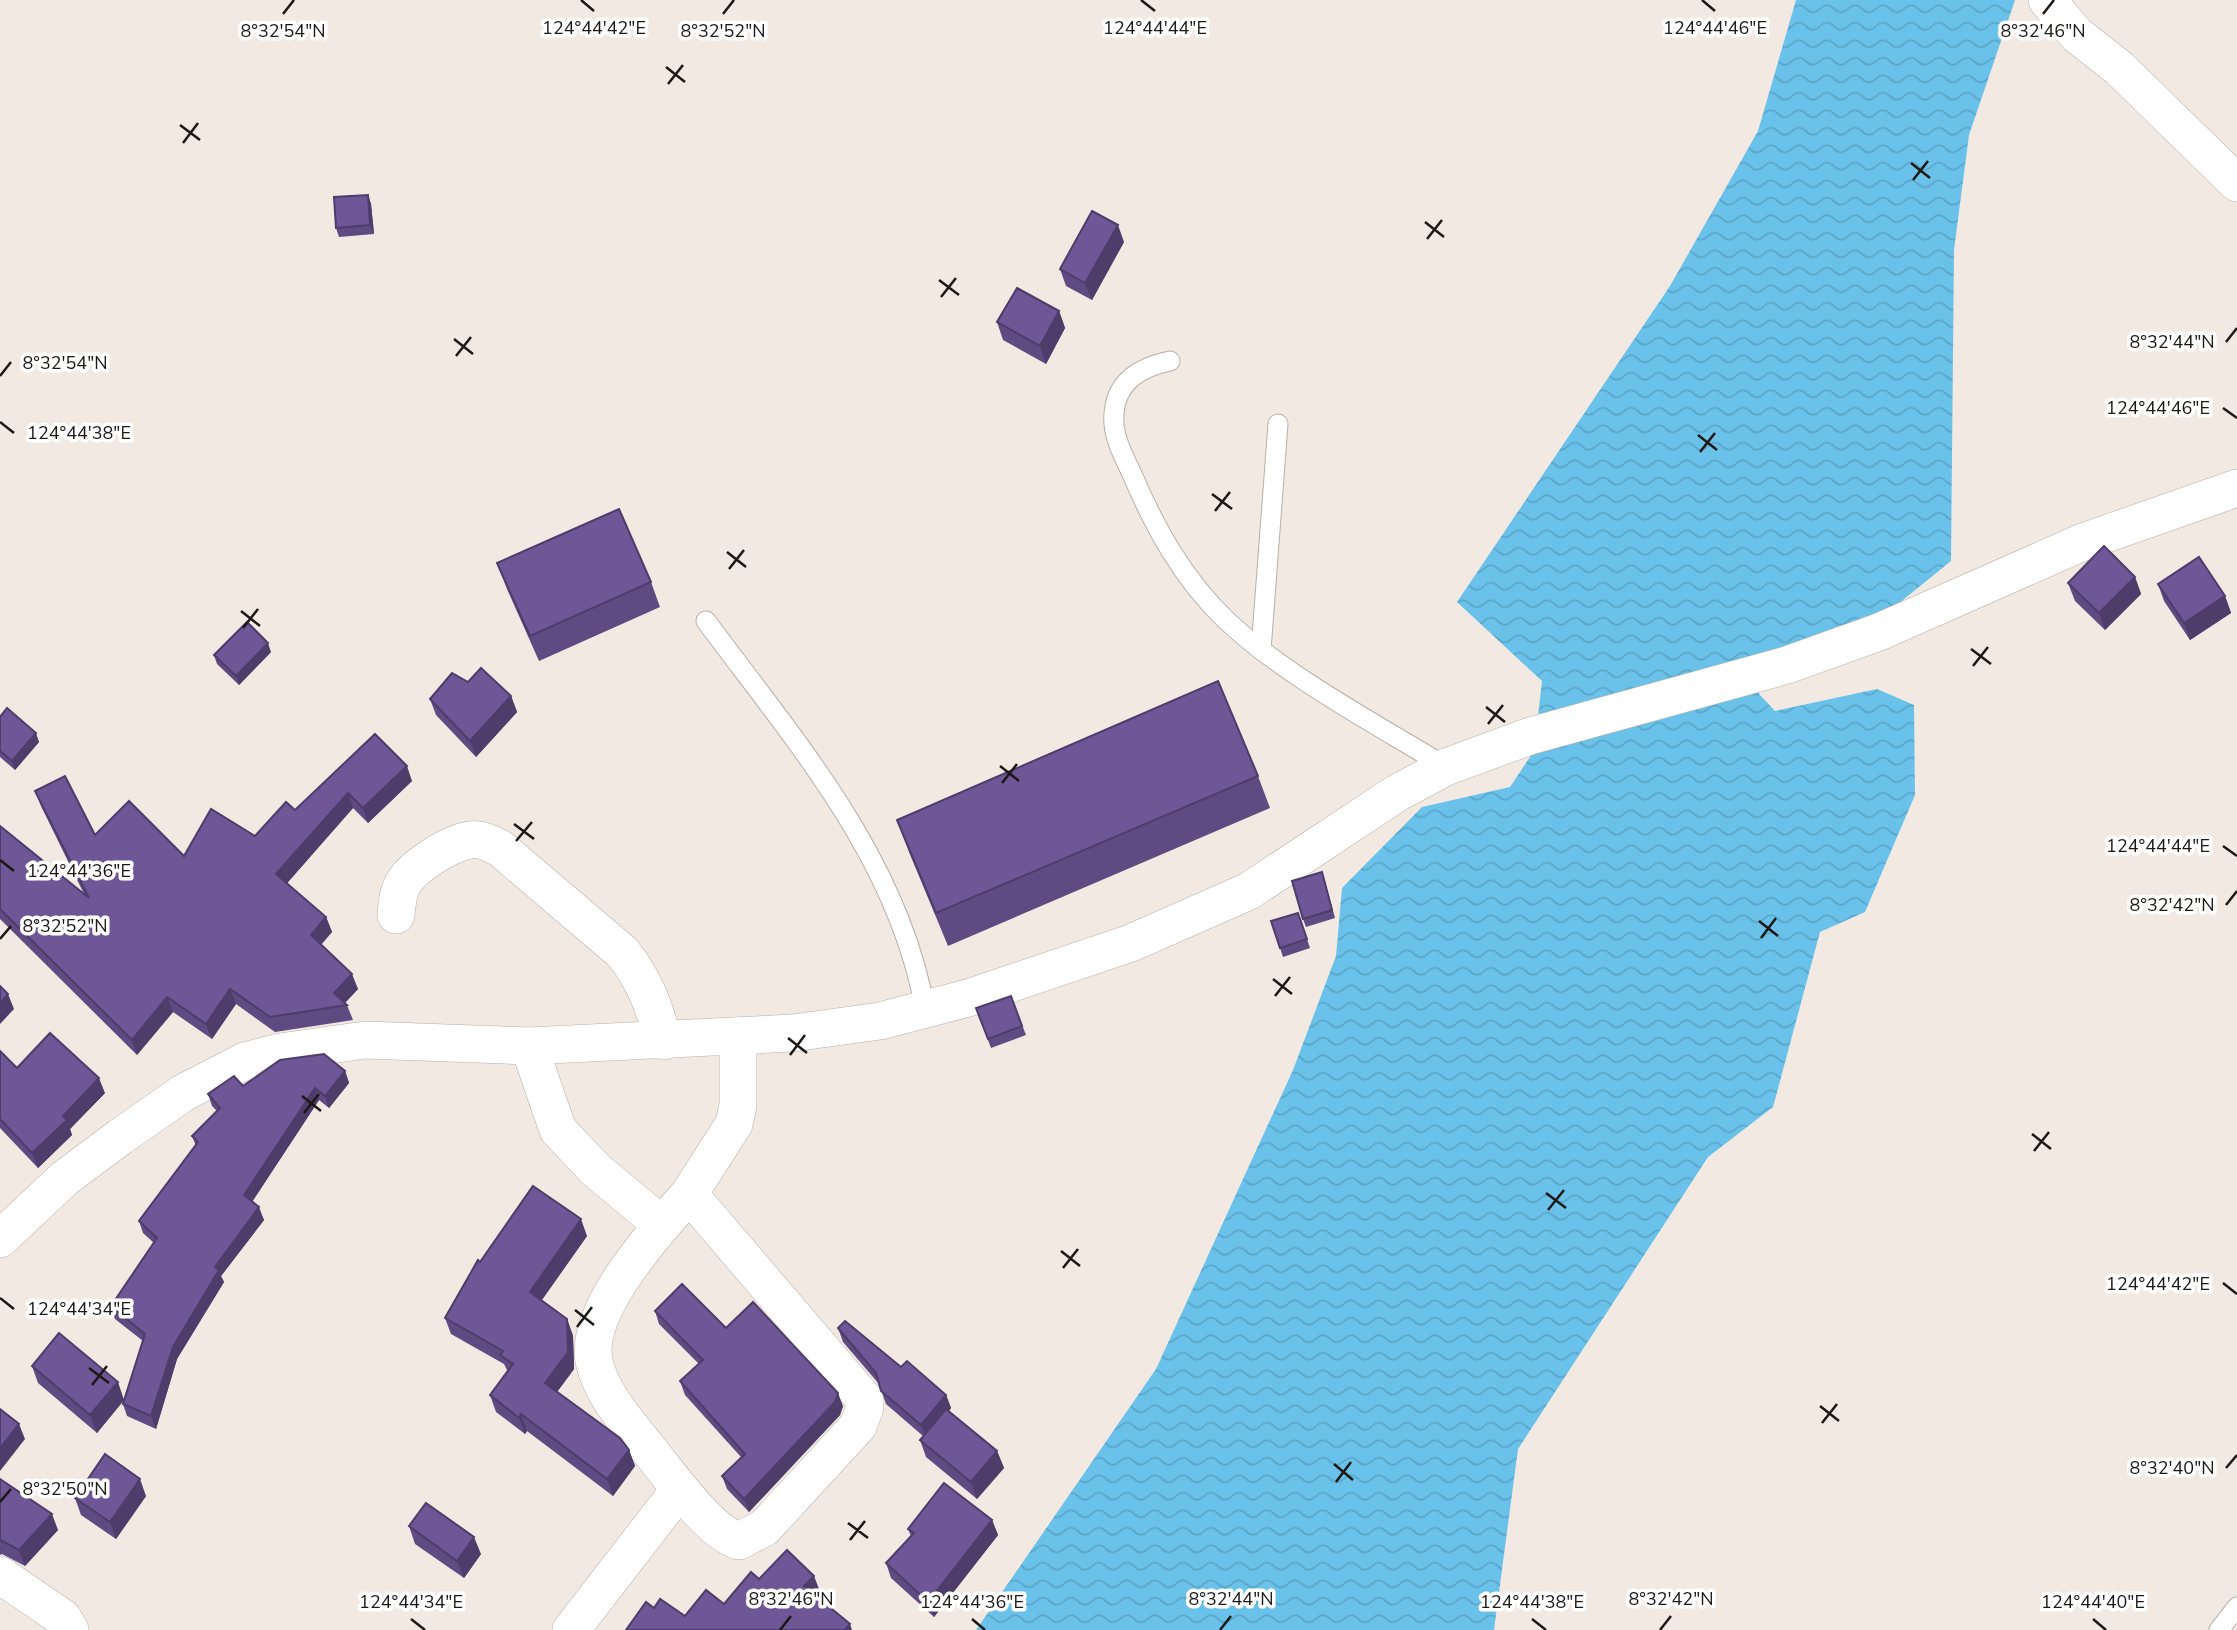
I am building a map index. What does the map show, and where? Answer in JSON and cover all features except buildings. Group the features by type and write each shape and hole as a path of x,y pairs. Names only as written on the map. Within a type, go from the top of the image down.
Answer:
{"street":[{"path":"2047,0 2077,35 2119,68 2237,183"},
{"path":"0,1239 65,1178 120,1137 192,1087 245,1061 280,1052 365,1040 529,1046 793,1033 880,1021 925,1009 1068,966 1131,943 1249,891 1397,793 1446,767 1530,736 1787,664 1879,632 2083,542 2233,501"},
{"path":"396,915 404,883 415,870 454,846 469,840 486,841 500,849 622,952 650,994 664,1041"},
{"path":"689,1194 864,1399 866,1407 858,1426 764,1528 752,1537 739,1541 728,1537 680,1489 604,1388 594,1361 594,1338 600,1317 612,1295 662,1225 689,1194 734,1124 738,1105 738,1036"},
{"path":"529,1046 558,1130 596,1170 662,1225"},
{"path":"571,1630 680,1489"},
{"path":"0,1575 63,1618 70,1630"}],"lane":[{"path":"1170,362 1150,365 1136,372 1125,384 1114,413 1119,444 1150,515 1173,556 1198,591 1261,650 1446,767"},
{"path":"1261,650 1278,424"},
{"path":"706,621 821,772 879,872 902,920 918,968 925,1009"},
{"path":"2219,1630 2237,1607"}],"water":[{"path":"1796,0 2015,0 1969,135 1954,250 1951,561 1893,608 1760,661 1759,694 1775,711 1877,689 1914,705 1915,795 1865,912 1820,932 1773,1107 1708,1157 1518,1449 1494,1630 976,1630 1156,1369 1293,1070 1336,956 1342,888 1422,807 1510,787 1534,751 1542,681 1457,602 1670,286 1758,131"}]}
